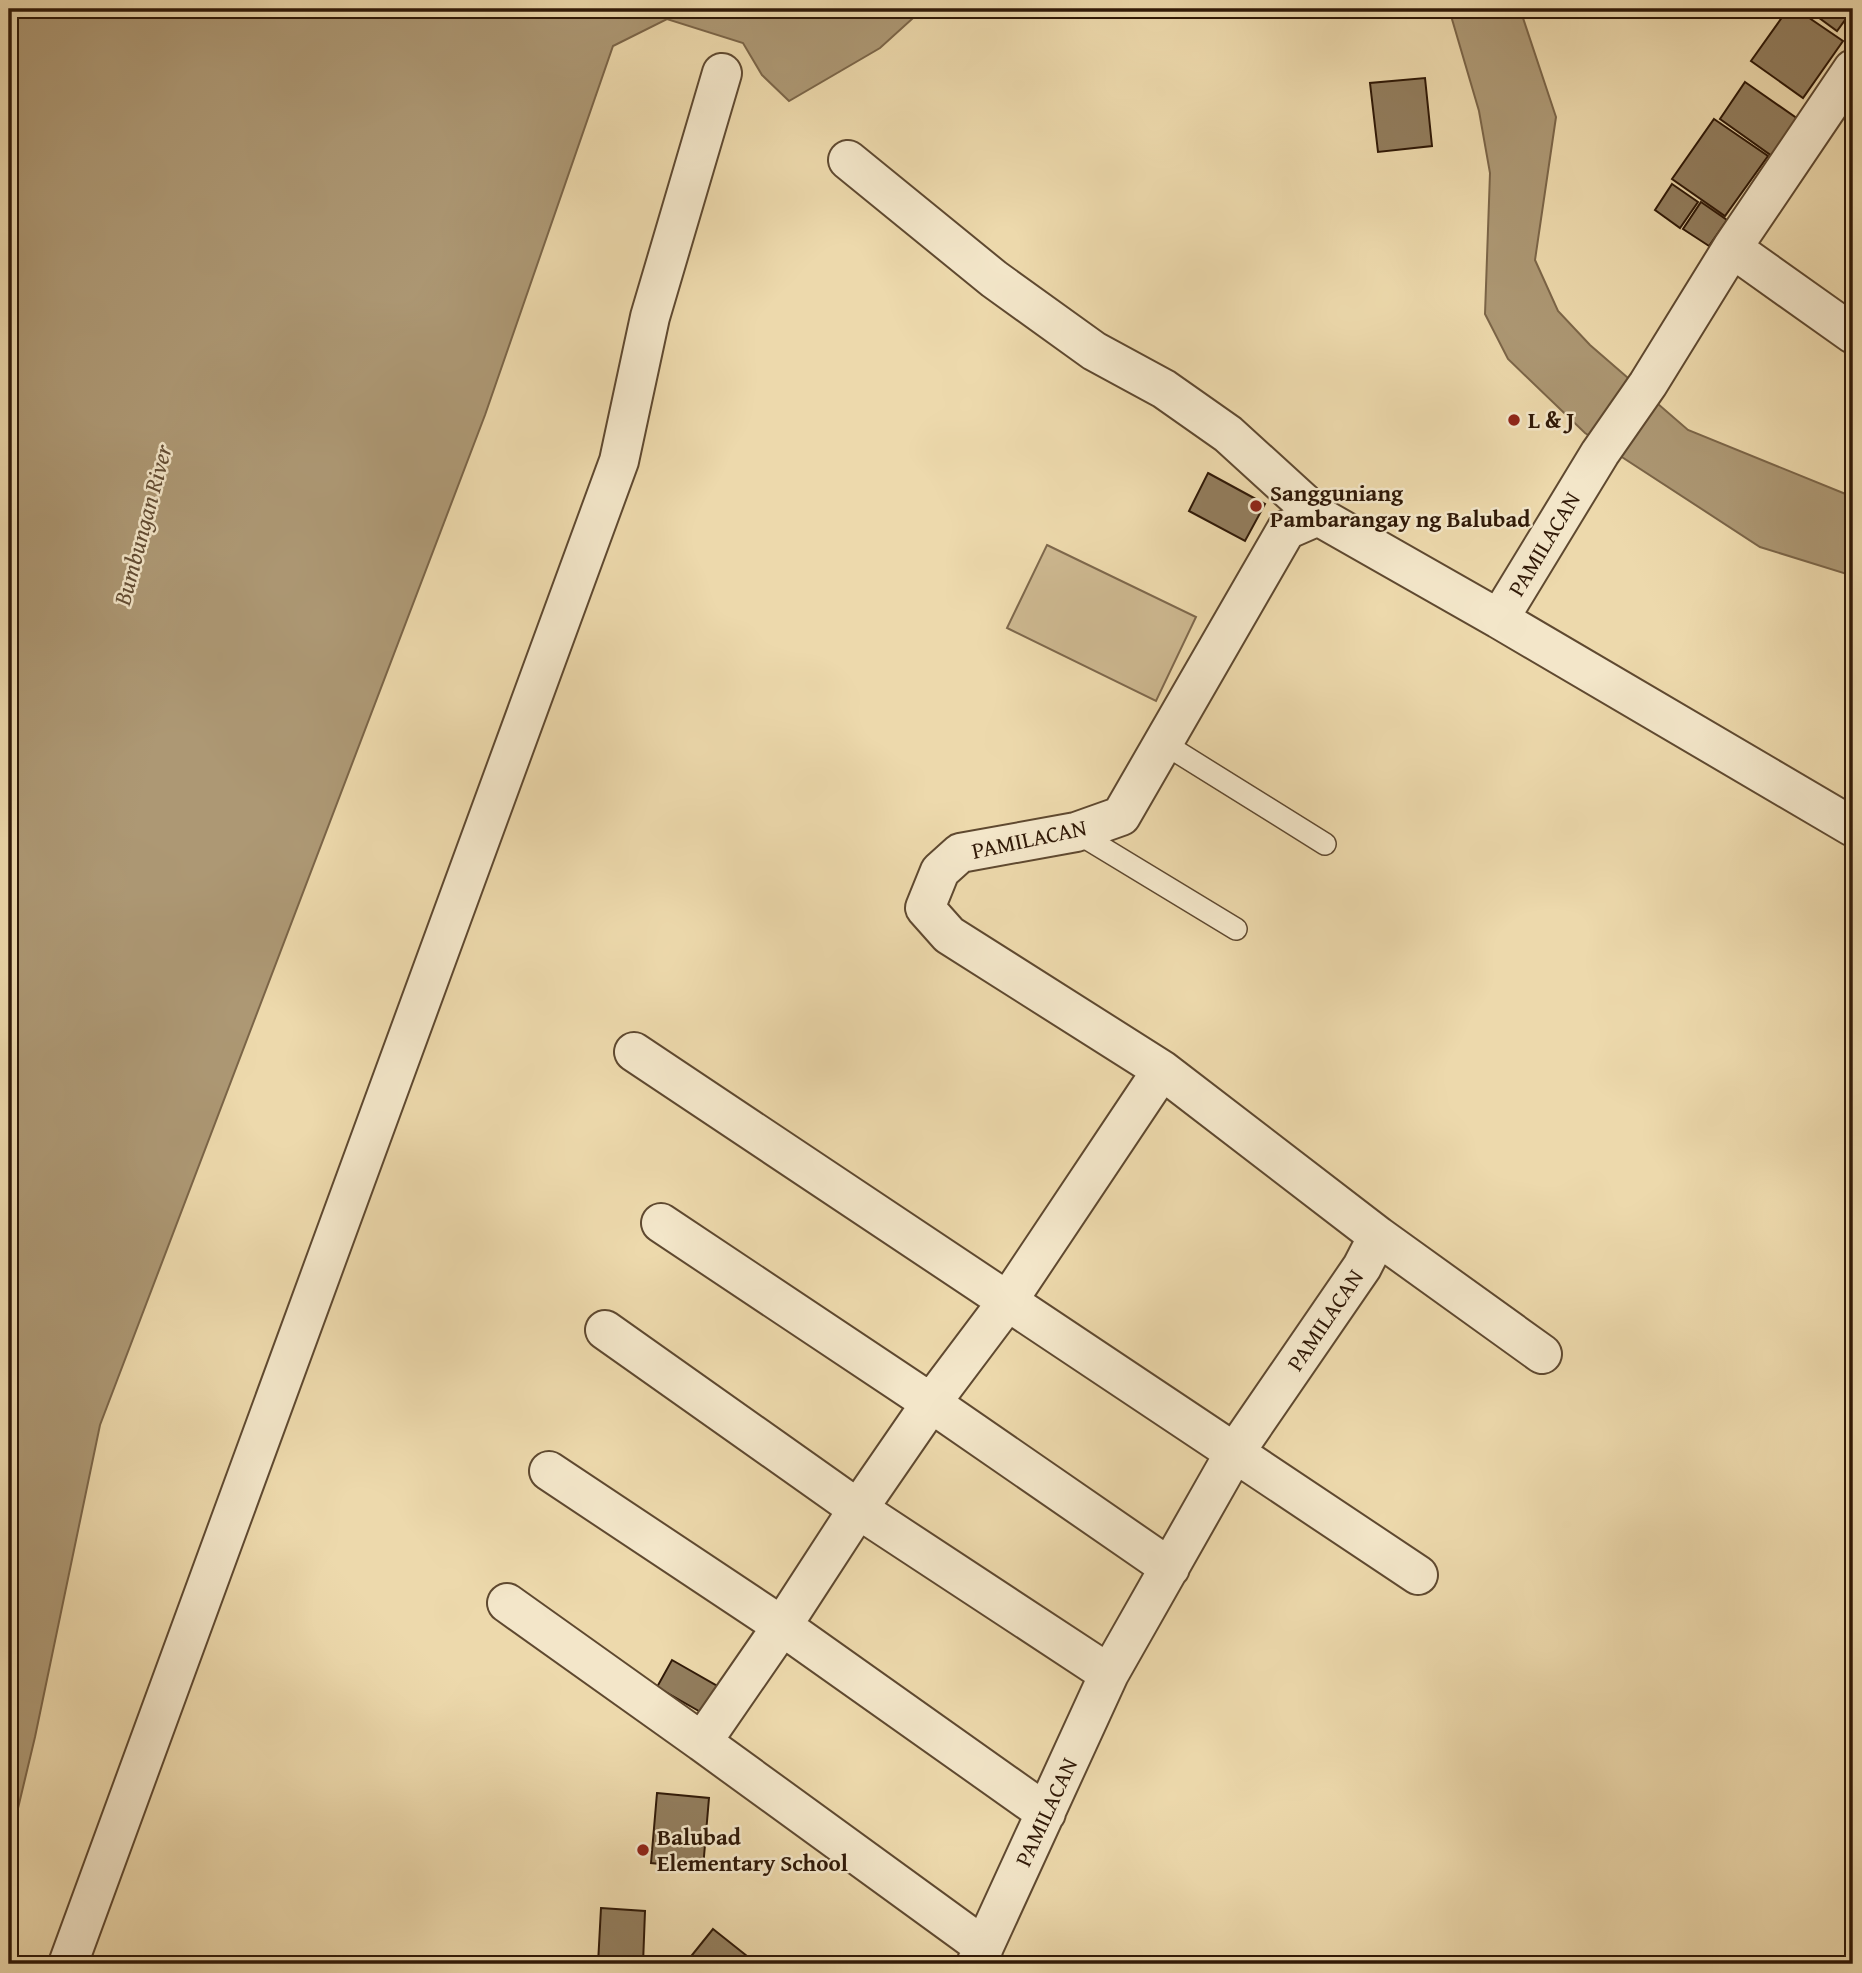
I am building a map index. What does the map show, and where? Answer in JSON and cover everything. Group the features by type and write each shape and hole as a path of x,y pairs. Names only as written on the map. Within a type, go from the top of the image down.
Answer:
{"street":[{"name":"PAMILACAN","path":"980,1956 1109,1674 1235,1452 1362,1267 1378,1236 1161,1070 949,935 925,908 940,871 960,853 1076,832 1121,816 1286,530 1318,516 1499,619 1600,453 1648,384 1732,248 1853,69"},
{"path":"68,1964 618,461 650,317 722,73"},
{"path":"848,160 994,279 1094,351 1164,389 1228,434 1318,516"},
{"path":"1732,248 1853,334"},
{"path":"1499,619 1853,827"},
{"path":"634,1052 1418,1575"},
{"path":"702,1742 858,1509 1007,1302 1161,1070"},
{"path":"661,1223 1170,1568"},
{"path":"1378,1236 1542,1354"},
{"path":"605,1330 858,1509 1109,1674"},
{"path":"549,1471 782,1626 1046,1813"},
{"path":"507,1603 702,1742 980,1956"}],"lane":[{"path":"1163,743 1325,844"},
{"path":"1076,832 1236,929"}],"shaded area":[{"path":"1047,545 1196,617 1156,701 1007,628"}],"water":[{"name":"Bumbungan River","path":"9,9 923,9 880,48 789,101 762,75 743,43 667,19 613,46 485,415 100,1425 35,1737 9,1846"},
{"path":"1449,9 1520,9 1556,117 1535,260 1558,311 1590,345 1688,430 1853,497 1853,576 1760,547 1585,433 1508,359 1485,314 1490,173 1479,111"}],"building":[{"path":"1788,9 1796,9 1843,41 1803,98 1751,61"},
{"path":"1807,9 1853,9 1837,31"},
{"path":"1425,78 1432,146 1378,152 1370,83"},
{"path":"1745,82 1798,119 1772,156 1720,119"},
{"path":"1714,119 1768,156 1725,216 1672,179"},
{"path":"1672,184 1698,202 1680,228 1655,210"},
{"path":"1701,202 1727,220 1709,246 1683,229"},
{"path":"1208,473 1265,504 1245,541 1189,511"},
{"path":"672,1660 719,1687 704,1714 657,1687"},
{"path":"657,1793 709,1798 703,1868 651,1863"},
{"path":"601,1908 645,1911 643,1964 598,1964"},
{"path":"713,1929 757,1964 694,1964 688,1960"}],"place":[{"name":"L & J","path":"1514,420"},
{"name":"Sangguniang Pambarangay ng Balubad","path":"1256,506"},
{"name":"Balubad Elementary School","path":"643,1850"}]}
